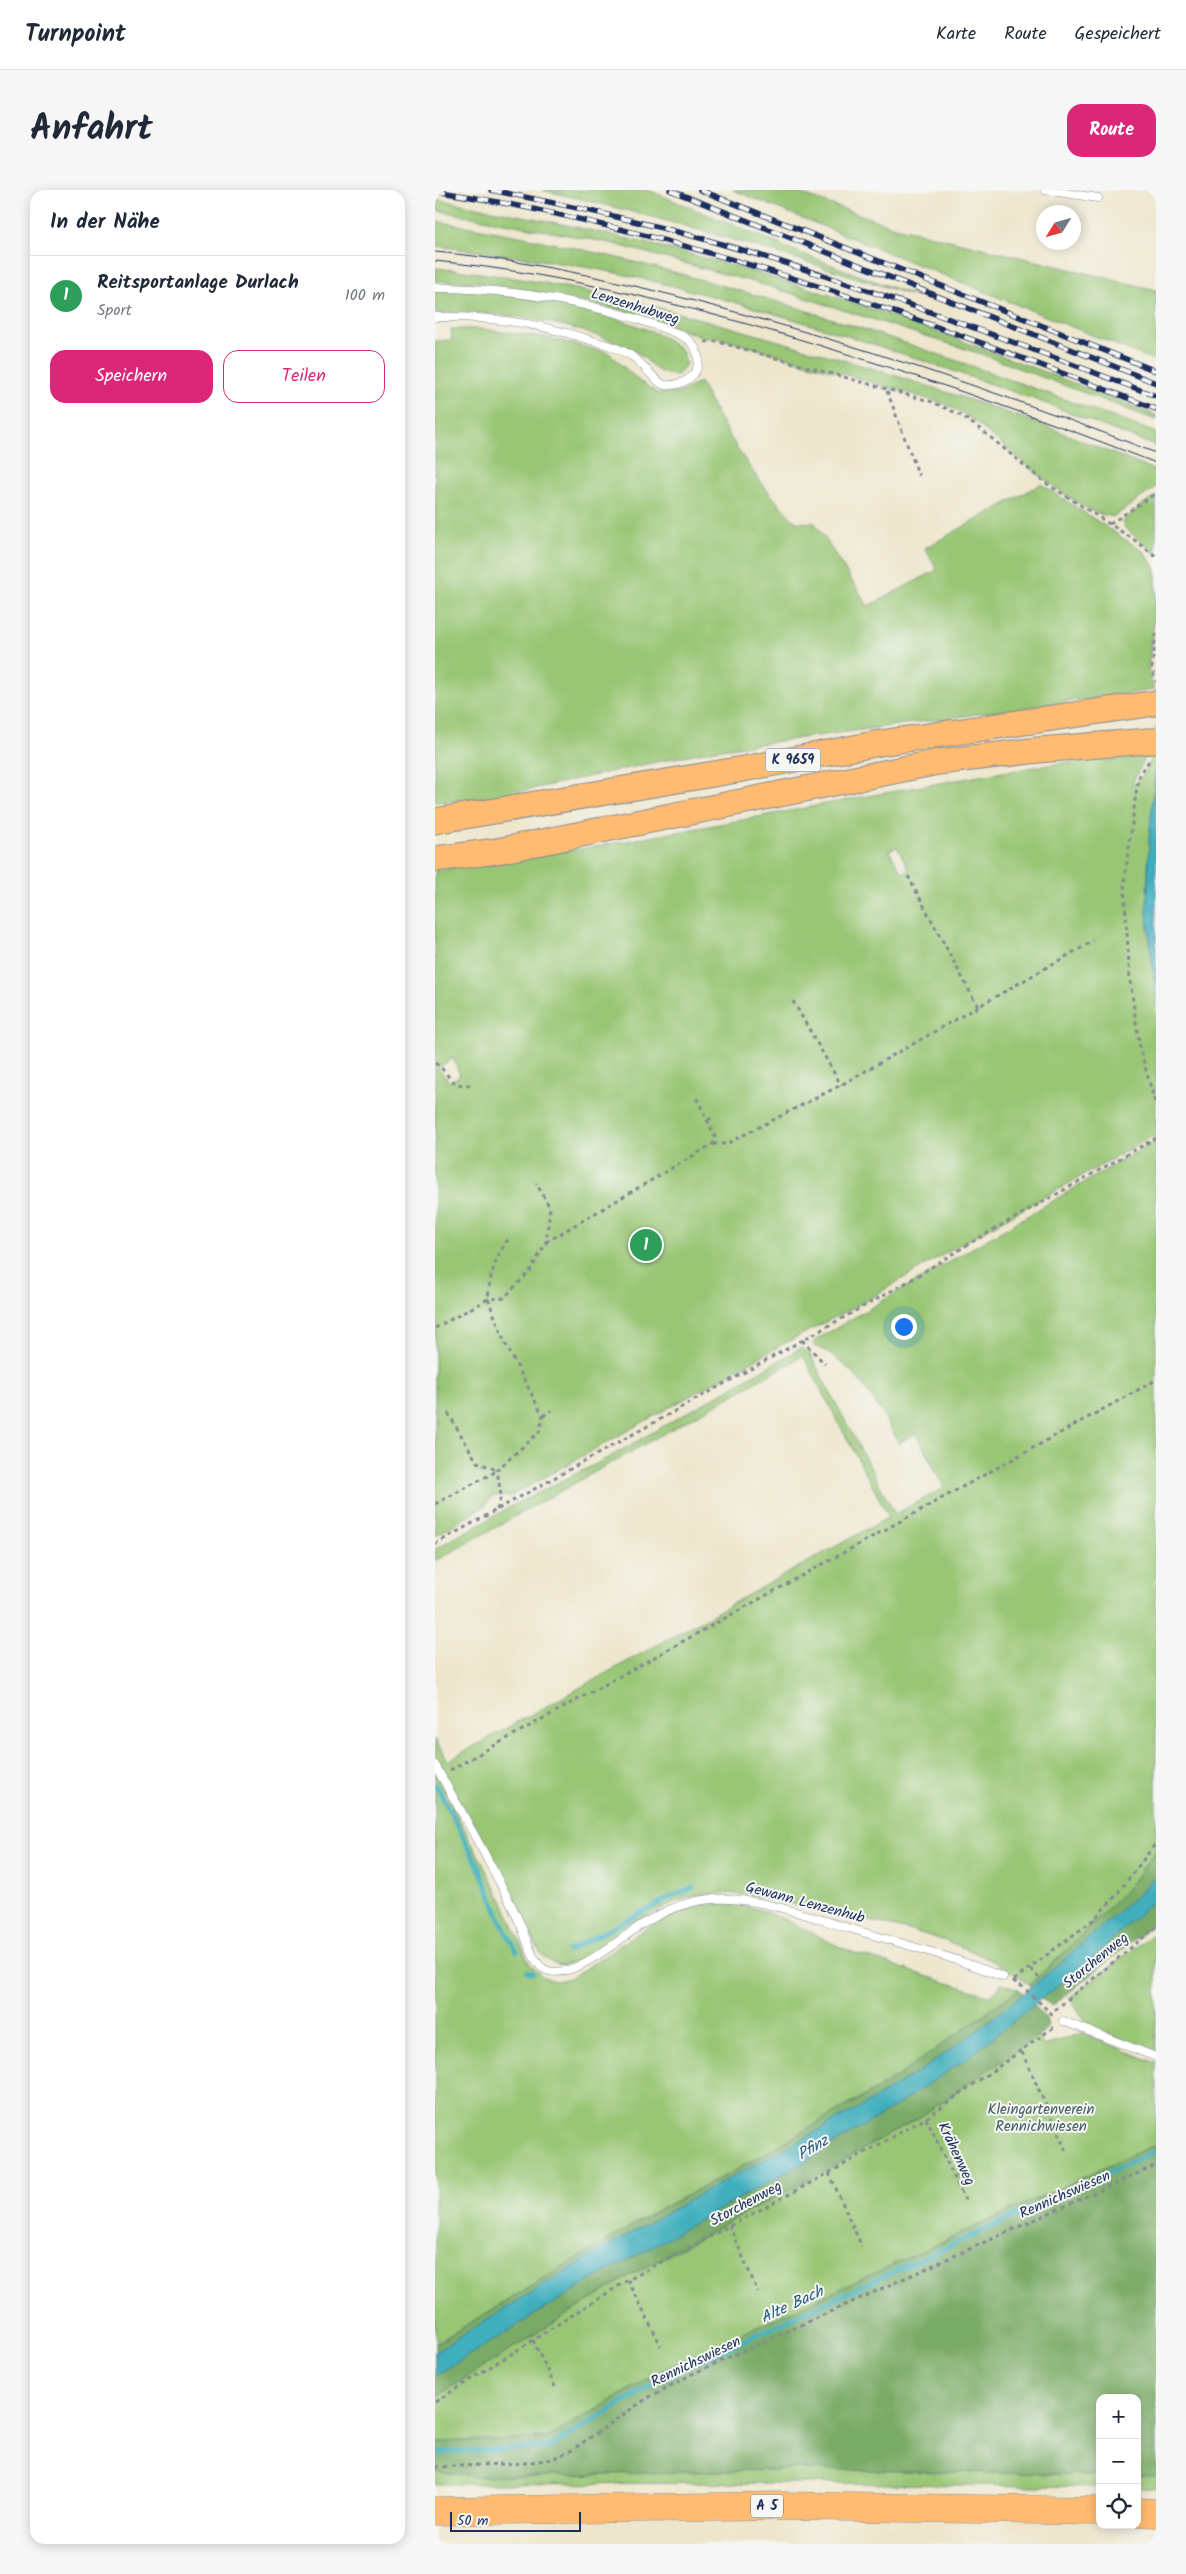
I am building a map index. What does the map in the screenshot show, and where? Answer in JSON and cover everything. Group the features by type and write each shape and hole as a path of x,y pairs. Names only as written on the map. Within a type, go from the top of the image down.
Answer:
{"highway":[{"name":"A 5","path":"435,2511 784,2506 1096,2511"},
{"path":"1141,2512 1156,2513"}],"main road":[{"name":"K 9659","path":"435,821 743,769 880,743 1154,696"},
{"name":"K 9659","path":"435,859 497,851 938,762 1039,750 1152,747"}],"lane":[{"path":"1045,190 1098,198"},
{"name":"Lenzenhubweg","path":"435,288 483,289 580,306 643,322 681,335 694,347"},
{"path":"435,317 511,320 570,333 615,348 634,358 655,380 664,385 681,384 693,378 698,365 698,356 694,347"},
{"name":"Gewann Lenzenhub","path":"435,1764 511,1903 535,1959 546,1971 557,1973 577,1967 643,1924 676,1907 698,1901 736,1899 963,1960 1003,1976"},
{"path":"1063,2020 1156,2057"}],"path":[{"path":"694,347 705,342 715,341 933,402 962,416 1043,481 1156,557"},
{"path":"887,390 919,476"},
{"path":"1109,524 1156,493"},
{"path":"1154,696 1152,668 1156,633"},
{"path":"1152,747 1140,774 1136,793 1124,885 1132,990 1140,1049 1156,1106"},
{"path":"908,876 978,1007"},
{"path":"546,1243 713,1144 726,1144 841,1085 1093,941"},
{"path":"793,1001 841,1085"},
{"path":"435,1063 456,1085 474,1084"},
{"path":"695,1095 715,1136 713,1144"},
{"path":"707,1120 713,1117"},
{"path":"435,1544 802,1340 1156,1138"},
{"path":"435,1328 488,1299 503,1298 530,1271 546,1243 551,1208 536,1183"},
{"path":"435,1504 497,1470 539,1432 543,1416 505,1343 488,1299 490,1279 497,1253 509,1238"},
{"path":"802,1340 825,1364"},
{"path":"441,1775 1156,1380"},
{"path":"543,1416 552,1410"},
{"path":"448,1413 477,1462 497,1470"},
{"path":"497,1470 501,1496 497,1511"},
{"path":"1014,1981 1093,1920 1114,1898 1156,1843"},
{"name":"Storchenweg","path":"1051,2014 1071,1995 1156,1927"},
{"path":"1031,1969 1040,1979"},
{"path":"1023,1986 1038,2003 1051,2014 1063,2020"},
{"name":"Storchenweg","path":"435,2402 629,2280 729,2224 829,2173 926,2118 1022,2052 1063,2020"},
{"path":"1022,2052 1067,2153"},
{"name":"Krähenweg","path":"926,2118 965,2200"},
{"name":"Rennichswiesen","path":"435,2467 525,2463 553,2459 572,2450 646,2399 692,2374 1156,2166"},
{"path":"829,2173 862,2247"},
{"path":"729,2224 758,2292"},
{"path":"629,2280 661,2346"},
{"path":"533,2340 555,2387"}],"green space":[{"path":"542,190 648,190 795,251 917,297 684,226"},
{"path":"733,190 790,190 895,227 1156,290 1156,361"},
{"path":"435,199 616,236 778,279 833,296 996,354 1156,415 1156,420 981,354 768,286 610,243 435,210"},
{"path":"435,221 529,238 620,259 711,282 801,309 978,368 1156,433 1156,446 1047,404 947,369 746,305 592,268 435,246"},
{"path":"435,268 525,280 614,297 702,319 857,364 1025,419 1156,471 1156,487 1115,516 1101,514 1083,506 1063,493 971,419 945,404 719,338 704,337 625,311 526,290 476,282 435,281"},
{"path":"435,291 473,291 519,297 585,310 618,319 670,341 683,353 686,364 678,375 663,373 654,368 636,352 581,330 519,317 478,313 435,313"},
{"path":"451,329 481,329 544,337 609,353 639,381 659,394 679,393 700,382 720,420 754,474 796,522 815,523 868,606 937,570 925,548 1041,484 1144,552 1156,569 1156,603 1148,668 1154,690 707,751 490,798 435,802 435,341 452,340"},
{"path":"1156,496 1156,554 1125,528 1122,522 1143,504"},
{"path":"1156,727 1155,772 1148,862 1147,918 1156,995 1156,1851 1127,1889 1068,1949 1029,1985 981,1955 926,1935 772,1899 729,1894 701,1895 676,1902 640,1920 589,1955 573,1963 560,1965 553,1963 541,1954 483,1841 435,1756 435,1739 447,1761 889,1517 803,1356 435,1561 435,1549 521,1501 604,1460 801,1348 809,1353 895,1514 944,1488 916,1433 899,1443 865,1387 843,1364 815,1346 814,1341 1155,1141 1153,1136 966,1241 862,1303 772,1350 511,1496 492,1496 485,1506 435,1536 435,870 603,845 1020,769 1104,757 1105,761 1147,755 1131,786 1138,781 1147,768","holes":["897,847 909,869 902,873 889,850","453,1058 460,1075 450,1082 438,1068"]},
{"path":"435,1773 503,1902 529,1963 543,1977 556,1981 570,1978 642,1931 671,1915 710,1904 731,1904 751,1907 770,1913 852,1952 976,1992 988,1995 996,1992 1001,1983 1019,1989 897,2077 738,2169 660,2209 435,2344"},
{"path":"1156,1851 1156,1922 1053,2006 1040,1998 1029,1985 1068,1949 1127,1889"},
{"path":"1156,1932 1156,2054 1088,2024 1069,1998"},
{"path":"1019,1989 1046,2018 1048,2026 1042,2033 923,2115 824,2171 627,2277 435,2397 435,2344 660,2209 738,2169 897,2077"},
{"name":"Kleingartenverein Rennichwiesen","path":"1082,2033 1156,2063 1156,2144 665,2369 547,2438 435,2442 435,2397 627,2277 824,2171 923,2115 1037,2035 1044,2046"},
{"path":"1156,2144 1156,2476 1141,2475 1141,2394 1096,2394 1096,2475 807,2469 482,2477 435,2471 435,2442 547,2438 665,2369"},
{"path":"807,2469 1096,2475 1096,2487 823,2483 435,2484 435,2471 482,2477"},
{"path":"1141,2475 1156,2476 1156,2488 1141,2488"}],"water":[{"path":"1156,768 1156,995 1147,909 1149,838"},
{"name":"Pfinz","path":"1156,1875 1156,1898 1095,1956 966,2059 904,2101 803,2163 590,2281 435,2376 435,2352 629,2234 863,2105 948,2052 1062,1962 1143,1890"}],"waterway":[{"path":"436,1785 478,1865 504,1928 517,1951"},
{"path":"568,1951 675,1895 693,1888"},
{"path":"527,1971 533,1973"},
{"name":"Alte Bach","path":"435,2453 550,2447 667,2376 1156,2151"}],"tram line":[{"path":"435,252 522,263 565,271 651,290 736,312 874,353 969,384 1063,417 1156,453"},
{"path":"435,261 534,274 632,294 729,319 825,347 950,388 1156,463"}],"railway":[{"path":"491,190 648,225 711,241 794,266 950,319 1156,396"},
{"path":"670,190 1156,383"},
{"path":"700,190 1156,371"},
{"path":"435,191 528,208 620,229 711,253 801,281 980,342 1156,409"}],"place":[{"name":"Reitsportanlage Durlach","path":"646,1245"}]}
